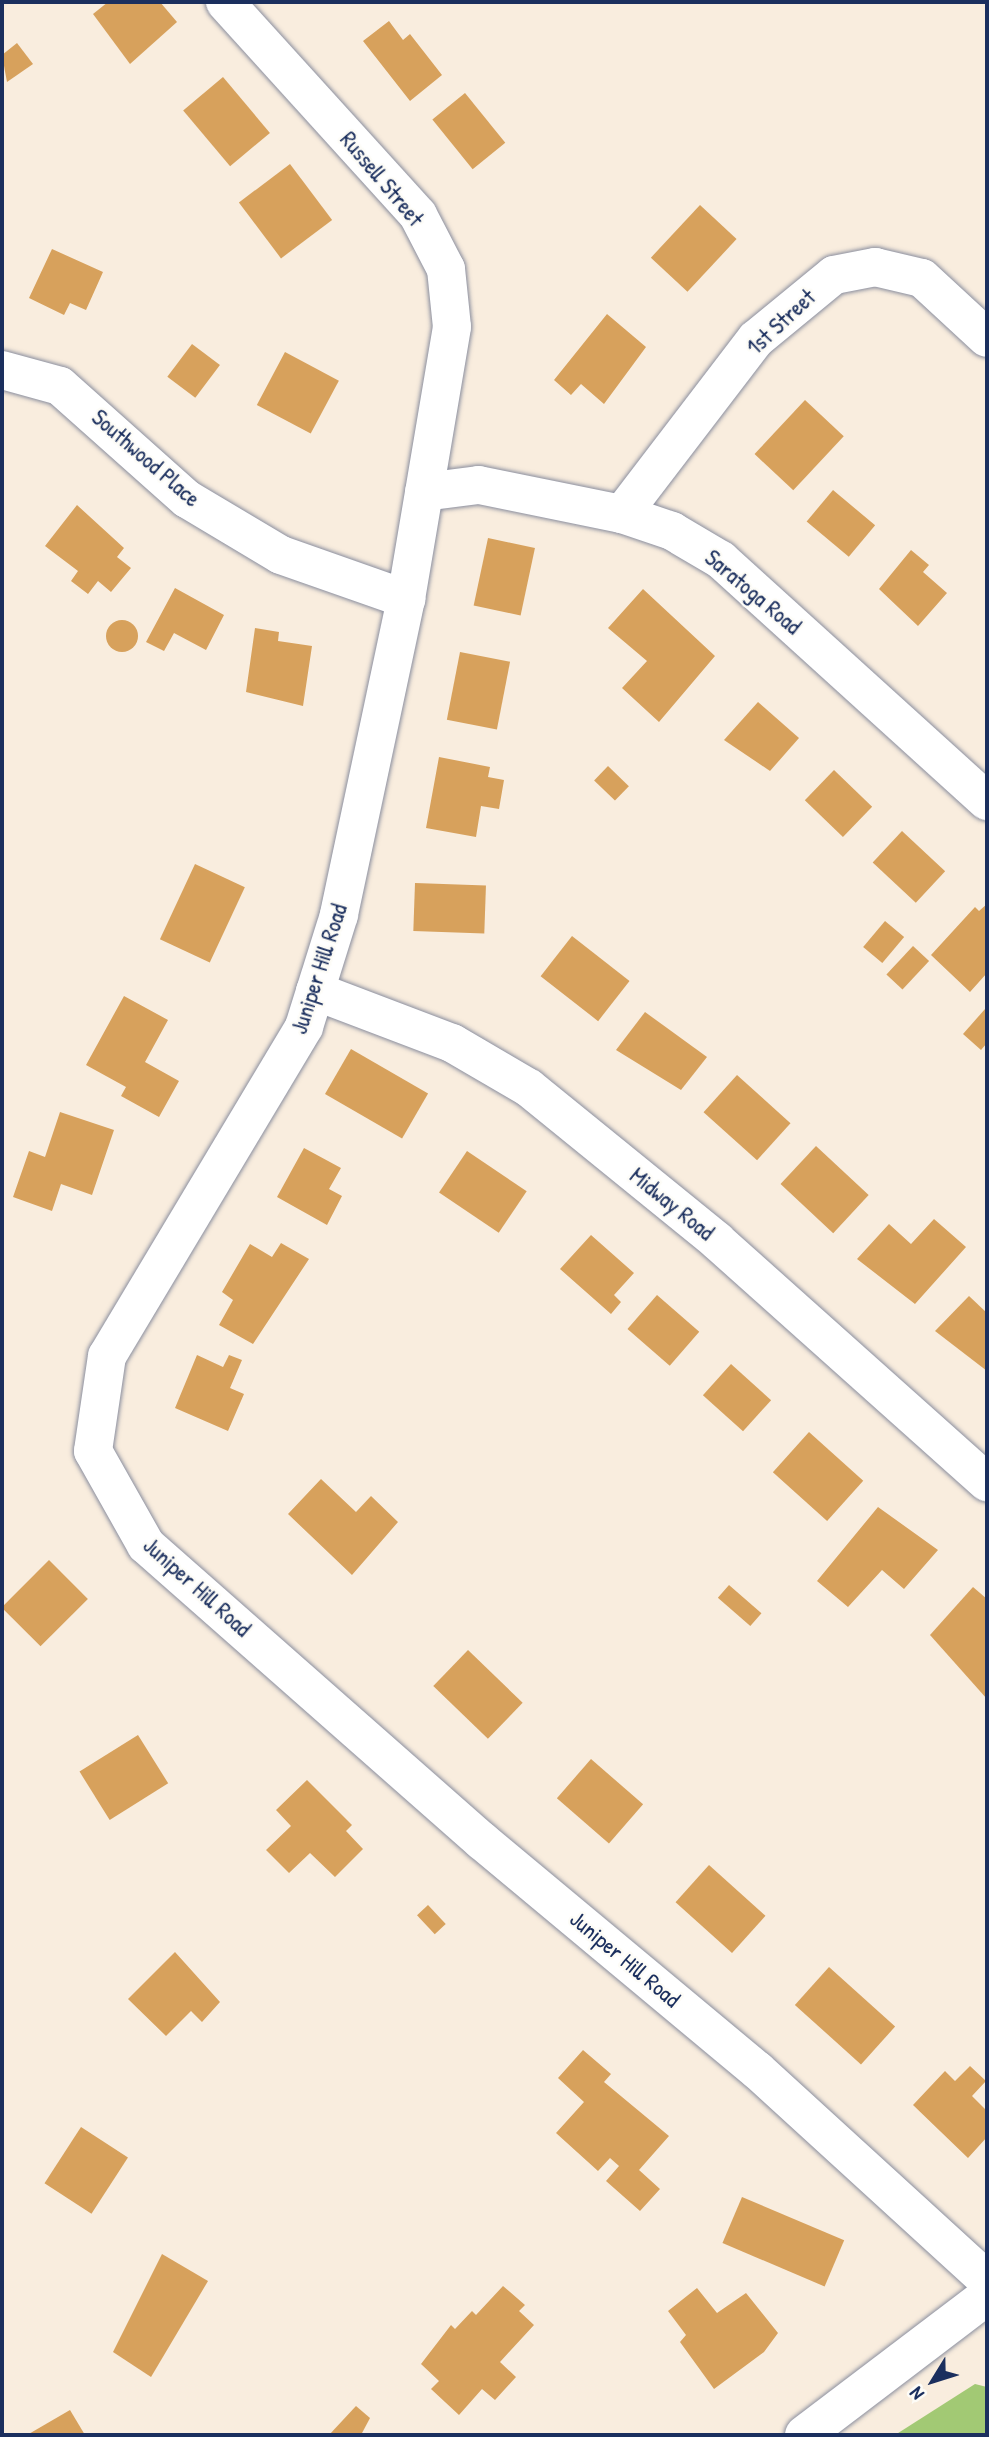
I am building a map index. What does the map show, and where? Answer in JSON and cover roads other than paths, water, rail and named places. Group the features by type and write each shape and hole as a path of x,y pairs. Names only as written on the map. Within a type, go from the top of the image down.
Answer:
{"street":[{"name":"Russell Street","path":"225,2 418,215 446,269 452,327 433,435"},
{"name":"1st Street","path":"622,514 756,339 834,275 875,267 922,278 987,338"},
{"name":"Southwood Place","path":"2,370 60,386 187,499 281,555 406,599"},
{"name":"Juniper Hill Road","path":"433,435 406,599 339,915 304,1027 107,1356 93,1451 106,1482 146,1545 482,1841 757,2070 987,2280"},
{"name":"Saratoga Road","path":"424,492 479,485 622,514 672,531 721,560 987,801"},
{"name":"Midway Road","path":"315,991 452,1042 529,1088 717,1241 987,1482"},
{"path":"804,2435 987,2296"}]}
